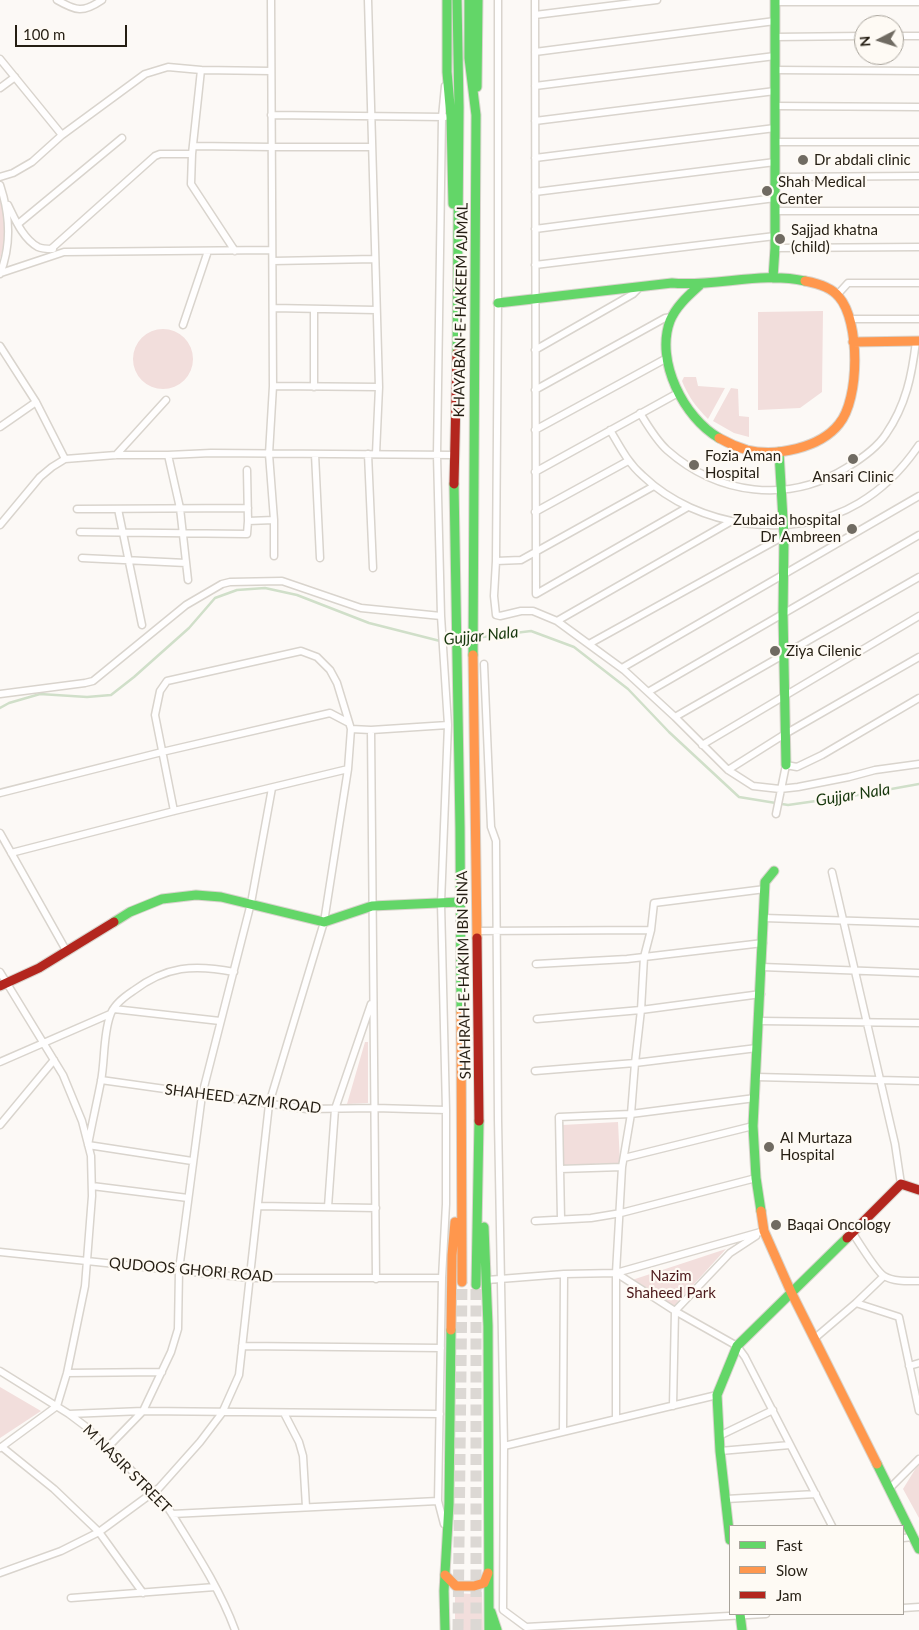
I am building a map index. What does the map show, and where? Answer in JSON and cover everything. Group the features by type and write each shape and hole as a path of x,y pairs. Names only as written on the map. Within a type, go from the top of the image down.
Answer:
{"main road":[{"path":"447,0 447,117 454,215 457,231"},
{"name":"KHAYABAN-E-HAKEEM AJMAL","path":"457,0 459,107 458,320 454,455 457,615"},
{"name":"KHAYABAN-E-HAKEEM AJMAL","path":"469,0 469,58 476,115 473,666"},
{"path":"476,115 478,0"},
{"path":"773,278 775,248 775,1"},
{"path":"498,303 672,283 700,285 773,278 797,278 812,281 838,294 851,319 854,342 852,393 848,409 839,425 822,439 801,447 779,452 764,452 747,450 713,435 687,409 670,375 667,358 667,334 672,317 684,299 700,285"},
{"path":"854,342 918,341"},
{"path":"779,452 784,536 783,614 786,765"},
{"name":"SHAHRAH-E-HAKIM IBN SINA","path":"457,615 462,1282"},
{"name":"SHAHRAH-E-HAKIM IBN SINA","path":"473,666 479,1153 476,1285"},
{"path":"774,871 765,882 754,1126 756,1178 764,1231 791,1292 919,1549"},
{"path":"3,985 39,968 130,912 162,899 196,895 220,897 324,922 372,906 460,902"},
{"path":"445,1630 452,1255 460,1149"},
{"path":"479,1153 487,1280 489,1630"},
{"path":"729,1530 720,1451 717,1395 737,1346 901,1184 919,1190"},
{"path":"445,1575 456,1586 474,1587 484,1583 489,1571"},
{"path":"488,1604 497,1630"},
{"path":"740,1615 742,1630"}],"street":[{"path":"57,0 81,10 102,0"},
{"path":"271,0 273,386 269,454 274,520 274,556"},
{"path":"368,0 378,387 376,454"},
{"path":"498,0 498,303 496,561 494,596 496,615 533,611 557,621 622,668 728,770 753,786 780,792 848,778 875,770 919,764"},
{"path":"535,0 536,594 688,507"},
{"path":"535,16 657,0"},
{"path":"775,1 919,2"},
{"path":"534,52 775,21"},
{"path":"775,36 854,36"},
{"path":"904,36 919,36"},
{"path":"535,86 775,56"},
{"path":"0,59 62,135"},
{"path":"0,177 14,173 32,162 62,135 145,74 168,67 201,70 271,71"},
{"path":"201,70 192,154 191,184 235,251"},
{"path":"775,70 919,71"},
{"path":"0,88 15,77"},
{"path":"535,121 775,91"},
{"path":"775,106 919,107"},
{"path":"271,115 447,117 437,455 441,616 448,725 442,903 446,1204 442,1278 438,1501 448,1535"},
{"path":"535,158 775,128"},
{"path":"18,224 122,138"},
{"path":"775,142 919,142"},
{"path":"193,146 372,146"},
{"path":"51,249 156,156 160,154 192,154"},
{"path":"535,192 775,162"},
{"path":"775,176 919,176"},
{"path":"0,185 5,200 9,226 8,249 0,273"},
{"path":"535,229 775,198"},
{"path":"5,200 18,224 38,248 64,252 272,250"},
{"path":"775,211 919,212"},
{"path":"535,265 774,236"},
{"path":"775,248 919,247"},
{"path":"183,325 208,251"},
{"path":"0,273 64,252"},
{"path":"272,261 375,259"},
{"path":"838,294 848,284 919,283"},
{"path":"536,350 633,294 640,287"},
{"path":"273,308 376,310"},
{"path":"314,309 314,386"},
{"path":"536,390 666,318 672,317"},
{"path":"851,319 919,319"},
{"path":"640,413 666,449 688,466 710,478 731,485 757,490 782,491 806,486 835,475 861,459 886,435 903,405 912,375 918,341"},
{"path":"0,346 36,402 65,459"},
{"path":"535,430 667,358"},
{"path":"273,386 378,387"},
{"path":"535,472 678,393"},
{"path":"116,455 166,400"},
{"path":"0,427 36,402"},
{"path":"610,430 628,461 654,486 688,507 717,519 741,524 809,522 839,513 859,503 879,489 919,445"},
{"path":"0,525 40,477 65,459 116,455 211,453 454,455"},
{"path":"908,459 919,453"},
{"path":"315,454 320,558"},
{"path":"368,454 373,568"},
{"path":"168,455 180,508 188,580"},
{"path":"535,512 628,461"},
{"path":"80,532 248,534 247,470"},
{"path":"496,561 521,560 654,486"},
{"path":"622,668 784,576 919,496"},
{"path":"77,509 248,508"},
{"path":"118,509 142,625"},
{"path":"248,521 274,520"},
{"path":"557,621 730,521"},
{"path":"648,692 919,535"},
{"path":"589,644 784,536"},
{"path":"82,558 186,564"},
{"path":"675,717 919,577"},
{"path":"0,694 93,681 186,605 222,584 230,582 282,582 360,608 441,616"},
{"path":"702,745 919,616"},
{"path":"0,1573 61,1551 99,1532 153,1493 200,1442 222,1412 239,1375 269,1104 324,922 348,770 350,726 337,683 330,670 316,657 301,651 167,681 160,691 155,715 174,811"},
{"path":"728,770 785,734 919,657"},
{"path":"484,664 491,827 496,841 498,1120 504,1446 503,1610 526,1626 729,1615"},
{"path":"776,814 786,765 797,767 822,755 919,698"},
{"path":"0,794 162,752 330,713 350,726 371,730 448,725"},
{"path":"371,730 376,1278"},
{"path":"10,853 174,811 348,770"},
{"path":"108,1448 143,1411 171,1352 178,1328 179,1270 202,1095 251,903 272,788"},
{"path":"0,833 66,952"},
{"path":"832,872 895,1144 901,1184"},
{"path":"616,1418 616,1273 621,1213 622,1167 631,1114 644,957 651,930 654,902 765,890"},
{"path":"764,918 919,922"},
{"path":"477,932 651,930"},
{"path":"536,964 644,957 763,943"},
{"path":"0,1062 44,1044 112,1012 122,999 146,981 171,970 194,967 234,972"},
{"path":"762,967 919,973"},
{"path":"0,972 3,985 63,1075 82,1121 91,1156 92,1186 85,1286 67,1373 56,1406 1,1448 54,1489 99,1532 143,1593"},
{"path":"537,1019 641,1010 760,994"},
{"path":"328,1207 335,1109 373,999"},
{"path":"112,1012 220,1021"},
{"path":"88,1144 112,1012"},
{"path":"760,1021 919,1023"},
{"path":"535,1071 635,1063 757,1048"},
{"path":"0,1125 54,1060"},
{"path":"756,1077 919,1081"},
{"name":"SHAHEED AZMI ROAD","path":"101,1080 307,1109 446,1110"},
{"path":"561,1218 559,1117 631,1114 755,1098"},
{"path":"624,1158 754,1126"},
{"path":"88,1144 192,1160"},
{"path":"560,1169 622,1167"},
{"path":"535,1220 591,1218 621,1213 756,1178"},
{"path":"92,1186 188,1198"},
{"path":"258,1206 376,1208"},
{"path":"487,1280 564,1274 616,1273 764,1231"},
{"path":"673,1406 675,1311 730,1253 764,1231"},
{"path":"852,1232 884,1276 903,1282 919,1281"},
{"name":"QUDOOS GHORI ROAD","path":"0,1252 250,1278 442,1278"},
{"path":"616,1273 675,1311 737,1346 745,1357 832,1525"},
{"path":"563,1432 564,1274"},
{"path":"814,1338 856,1303 884,1276"},
{"path":"856,1303 899,1317 919,1411"},
{"path":"442,1315 452,1316"},
{"path":"242,1346 441,1348"},
{"path":"909,1366 919,1363"},
{"name":"M NASIR STREET","path":"0,1372 70,1414 108,1448 153,1493 172,1514 215,1587 228,1611 235,1630"},
{"path":"67,1373 162,1372"},
{"path":"504,1446 717,1395"},
{"path":"719,1436 772,1410"},
{"path":"70,1414 143,1411 440,1414"},
{"path":"284,1413 303,1456 306,1507"},
{"path":"720,1451 790,1445"},
{"path":"890,1489 919,1459"},
{"path":"726,1499 816,1494"},
{"path":"172,1514 438,1501"},
{"path":"904,1538 914,1537"},
{"path":"71,1598 215,1587"},
{"path":"904,1608 919,1607"}],"green space":[{"path":"0,195 5,209 6,226 0,259"},
{"path":"823,311 822,392 800,408 758,410 758,312"},
{"path":"157,329 169,329 180,334 188,342 193,353 191,371 180,384 169,389 157,389 146,384 138,376 133,365 133,353 138,342 146,334"},
{"path":"684,377 696,377 698,386 725,388 708,419 687,392 682,381"},
{"path":"731,388 738,389 739,416 749,417 749,437 734,433 713,421"},
{"path":"365,1042 368,1042 368,1103 347,1104"},
{"path":"618,1122 620,1163 564,1165 562,1125"},
{"name":"Nazim Shaheed Park","path":"726,1249 674,1306 632,1280"},
{"path":"0,1387 41,1411 0,1438"},
{"path":"919,1463 919,1518 903,1489"},
{"path":"482,1592 483,1630 455,1630 455,1593 472,1594"}],"waterway":[{"name":"Gujjar Nala","path":"0,708 9,703 40,694 87,697 111,695 189,628 215,598 237,590 265,588 297,595 369,623 444,642 454,641"},
{"name":"Gujjar Nala","path":"475,638 531,631 574,647 628,689 669,732 739,797 788,805 919,784"}],"tunnel":[{"path":"458,1630 462,1282"},
{"path":"476,1285 476,1630"}],"traffic: fast":[{"path":"447,0 447,72 451,117 453,204"},
{"path":"457,0 459,107 457,353"},
{"path":"469,0 469,58 476,115 473,655"},
{"path":"477,87 478,0"},
{"path":"773,278 775,248 775,0"},
{"path":"498,303 672,283 689,284 755,278 788,278 805,281"},
{"path":"700,285 683,301 670,321 666,337 666,353 676,387 684,403 694,417 719,438"},
{"path":"779,452 784,536 783,614 786,765"},
{"path":"454,484 461,1011"},
{"path":"761,1211 756,1178 753,1126 765,882 774,871"},
{"path":"114,922 130,912 162,899 196,895 221,897 324,922 372,906 460,902"},
{"path":"476,1285 479,1121"},
{"path":"484,1227 488,1326 489,1630"},
{"path":"729,1531 720,1451 717,1395 737,1346 847,1238"},
{"path":"445,1630 444,1591 449,1504 451,1330"},
{"path":"877,1464 919,1549"},
{"path":"491,1612 497,1630"},
{"path":"740,1615 742,1630"}],"traffic: slow":[{"path":"719,438 740,448 759,452 797,449 809,445 831,432 839,424 846,412 854,379 854,341 851,323 846,308 836,294 824,286 805,281"},
{"path":"853,342 919,341"},
{"path":"473,655 477,938"},
{"path":"461,1011 462,1282"},
{"path":"761,1211 764,1231 791,1292 877,1464"},
{"path":"451,1330 452,1255 455,1222"},
{"path":"445,1575 456,1586 474,1586 484,1583 488,1573"}],"traffic: jam":[{"path":"454,484 457,353"},
{"path":"0,986 39,968 114,922"},
{"path":"477,938 479,1121"},
{"path":"847,1238 901,1184 919,1190"}],"place":[{"name":"Dr abdali clinic","path":"803,160"},
{"name":"Shah Medical Center","path":"767,191"},
{"name":"Sajjad khatna (child)","path":"780,239"},
{"name":"Ansari Clinic","path":"853,459"},
{"name":"Fozia Aman Hospital","path":"694,465"},
{"name":"Zubaida hospital Dr Ambreen","path":"852,529"},
{"name":"Ziya Cilenic","path":"775,651"},
{"name":"Al Murtaza Hospital","path":"769,1147"},
{"name":"Baqai Oncology","path":"776,1225"}]}
